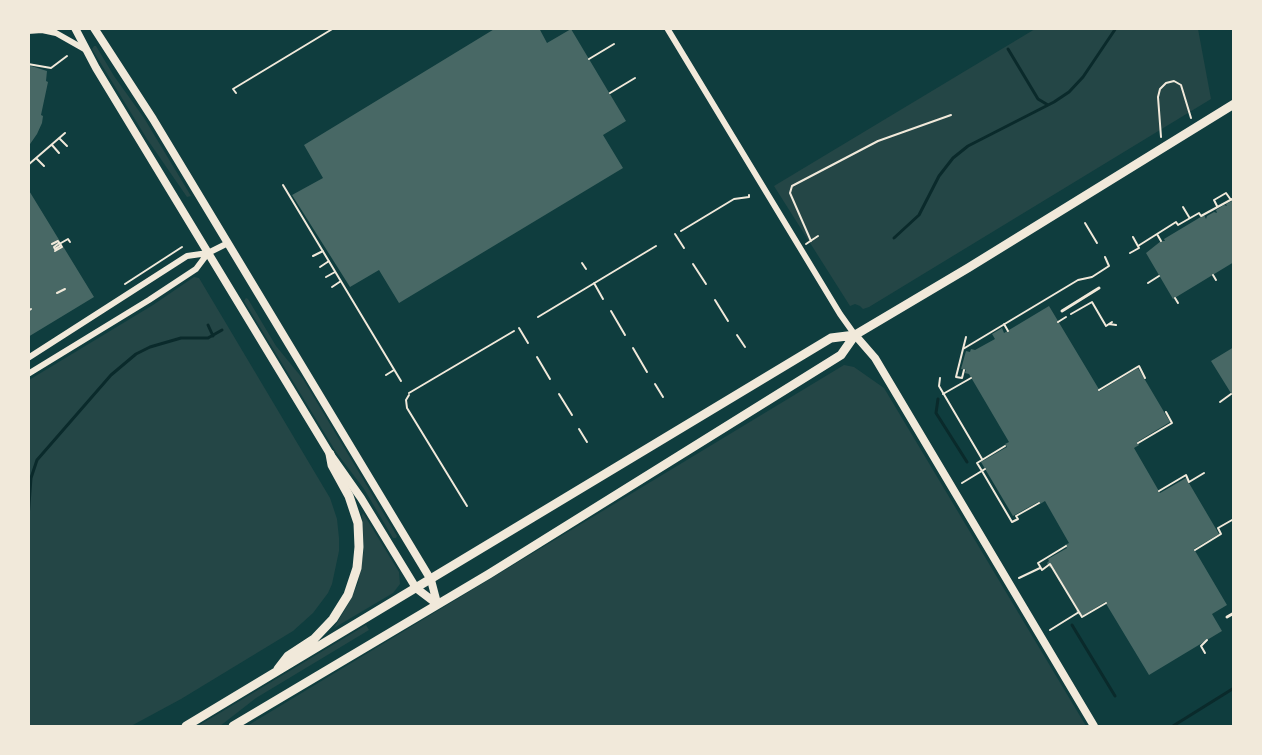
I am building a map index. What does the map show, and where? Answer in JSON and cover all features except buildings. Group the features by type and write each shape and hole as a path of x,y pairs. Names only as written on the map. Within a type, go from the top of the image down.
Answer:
{"main road":[{"path":"186,726 831,338 855,335 1233,104"},
{"path":"233,726 498,568 841,356 855,335"},
{"path":"275,673 288,656 318,636 333,619 348,595 357,568 358,523 349,496 332,465 330,454"}],"street":[{"path":"75,28 330,454 359,494 416,588 437,604"},
{"path":"94,28 153,119 431,580 437,604"},
{"path":"667,28 840,314 881,369 1094,726"},
{"path":"28,31 42,30 56,33 87,51"},
{"path":"28,358 55,342 65,332 187,256 208,253 228,243"},
{"path":"28,374 196,270 208,253"}],"lane":[{"path":"1062,311 1099,288"},
{"path":"1227,617 1233,614"}],"path":[{"path":"236,93 233,89 334,28"},
{"path":"589,59 614,44"},
{"path":"28,64 51,68 67,56"},
{"path":"610,93 635,78"},
{"path":"1162,149 1158,97 1160,89 1168,82 1176,82 1182,88 1194,129"},
{"path":"811,241 790,193 792,186 878,141 951,115"},
{"path":"28,165 65,133"},
{"path":"59,138 67,146"},
{"path":"52,145 59,153"},
{"path":"36,158 44,166"},
{"path":"283,186 294,198 335,272 401,381"},
{"path":"1197,209 1201,216 1232,199 1226,193 1214,200 1217,206"},
{"path":"681,231 736,198 749,197 749,195"},
{"path":"1183,207 1190,218"},
{"path":"1130,253 1176,222 1178,225 1199,213"},
{"path":"1085,223 1097,243"},
{"path":"313,234 316,231"},
{"path":"675,234 684,248"},
{"path":"1157,234 1161,241"},
{"path":"800,248 818,236"},
{"path":"1133,237 1138,246"},
{"path":"60,244 68,239 70,242"},
{"path":"317,241 321,239"},
{"path":"52,244 58,241 60,244"},
{"path":"55,251 62,247 60,244"},
{"path":"538,317 656,246"},
{"path":"121,288 182,247"},
{"path":"313,256 323,250"},
{"path":"963,349 1077,280 1092,277 1109,266 1105,257"},
{"path":"320,267 329,261"},
{"path":"582,263 586,269"},
{"path":"693,264 706,284"},
{"path":"326,277 335,272"},
{"path":"1213,275 1216,280"},
{"path":"1148,283 1159,276"},
{"path":"332,287 341,281"},
{"path":"594,282 603,299"},
{"path":"345,288 349,286"},
{"path":"57,293 65,289"},
{"path":"1175,298 1178,303"},
{"path":"715,300 728,321"},
{"path":"1059,322 1092,302 1106,326 1111,323 1116,326"},
{"path":"611,311 626,335"},
{"path":"1004,324 1008,331"},
{"path":"519,328 528,343"},
{"path":"467,506 407,408 406,400 409,394 514,331"},
{"path":"737,335 745,347"},
{"path":"964,369 962,378 956,377 966,337"},
{"path":"633,348 647,372"},
{"path":"537,357 550,379"},
{"path":"1099,390 1139,366 1145,378"},
{"path":"386,375 394,370"},
{"path":"940,378 938,384 982,459"},
{"path":"944,394 971,378"},
{"path":"655,384 663,397"},
{"path":"559,394 572,416"},
{"path":"1220,402 1231,394"},
{"path":"1138,444 1172,423 1166,412"},
{"path":"579,429 587,442"},
{"path":"1005,446 977,463 1007,510 1012,522 1018,519 1016,516 1039,503"},
{"path":"962,483 983,470"},
{"path":"1159,491 1185,475 1189,482 1204,473"},
{"path":"1195,550 1221,534 1218,528 1232,520"},
{"path":"1040,568 1038,563 1066,546"},
{"path":"1019,578 1040,568 1042,570 1050,564 1082,617 1106,603"},
{"path":"1050,630 1079,612"},
{"path":"1205,652 1201,646 1207,640"}],"shaded area":[{"path":"1035,29 1198,29 1211,99 869,307 863,309 855,304 850,306 774,186"},
{"path":"94,46 144,118 191,196 187,197 147,139 92,49"},
{"path":"194,277 199,278 330,498 337,519 339,538 339,551 332,584 313,613 293,631 181,699 131,726 29,726 29,380 153,305"},
{"path":"246,298 276,346 303,379 397,536 396,538 393,538 364,489 336,452 244,301"},
{"path":"844,365 854,367 884,388 1086,726 247,726"},
{"path":"363,513 399,572 400,584 393,593 334,628 358,583 364,550"},
{"path":"366,625 369,630 256,698 220,726 198,726"}],"waterway":[{"path":"894,238 919,215 939,176 953,158 968,146 1069,92 1083,77 1116,28"},
{"path":"1008,49 1038,99 1048,105"},
{"path":"208,325 213,336"},
{"path":"28,518 31,478 37,460 111,375 136,354 150,347 181,338 208,338 222,330"},
{"path":"938,399 936,413 967,462"},
{"path":"1072,625 1115,696"},
{"path":"1173,726 1234,688"}]}
